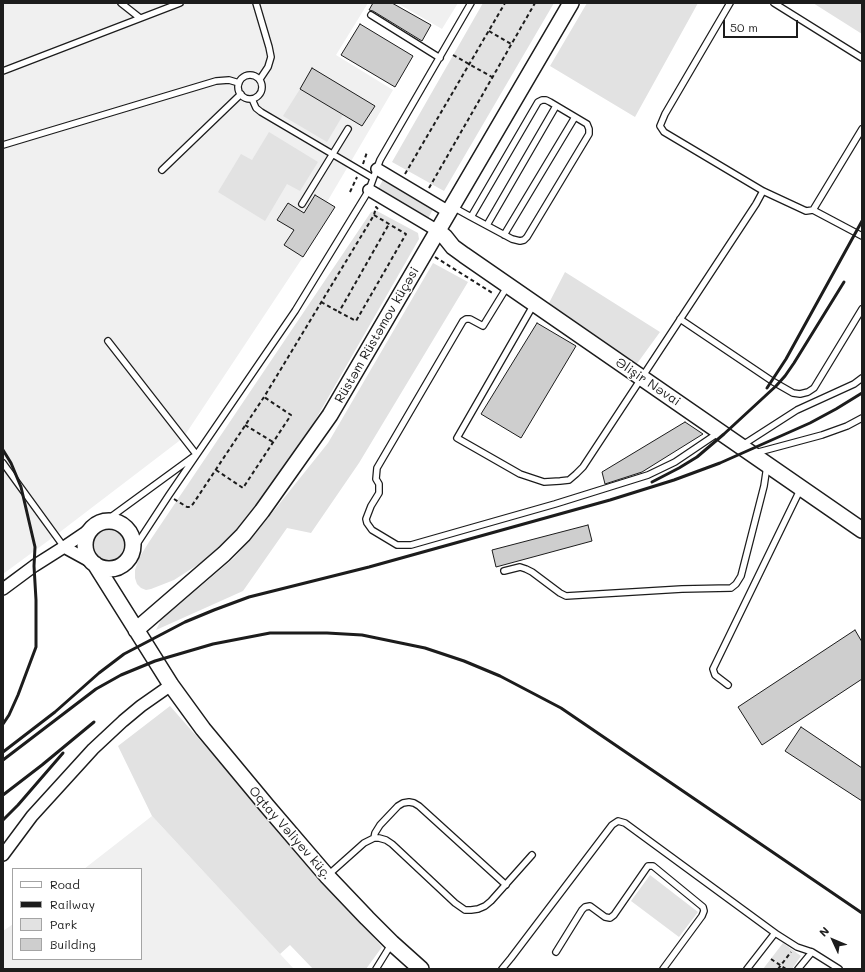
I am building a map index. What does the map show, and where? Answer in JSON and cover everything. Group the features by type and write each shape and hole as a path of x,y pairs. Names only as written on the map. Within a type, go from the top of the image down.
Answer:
{"street":[{"name":"Rüstəm Rüstəmov küçəsi","path":"136,630 235,544 262,511 339,401 571,3"},
{"path":"375,174 451,209"},
{"path":"369,190 438,231"},
{"name":"Əlişir Nəvai","path":"438,231 504,292 534,304 862,530"},
{"path":"3,589 34,566 99,524 113,521 118,523 129,532 133,540 133,550 129,559 122,566 113,569 103,569 64,547"},
{"path":"95,564 88,558 85,550 86,540 89,532 99,524"},
{"name":"Oqtay Vəliyev küç.","path":"95,564 171,686 203,729 327,876 392,943 421,969"},
{"path":"3,855 32,816 93,749 140,706 171,686"}],"lane":[{"path":"121,3 140,18"},
{"path":"3,71 180,3"},
{"path":"256,3 269,46 270,57 268,67 260,79"},
{"path":"133,550 196,454 295,311 369,190 380,160 471,3"},
{"path":"730,3 665,114 660,126 664,132 763,192 806,211 813,210 862,236"},
{"path":"774,3 862,58"},
{"path":"370,16 440,58"},
{"path":"249,75 253,75 260,79 262,83 262,91 256,98 248,99 241,94 238,87 242,79 249,75"},
{"path":"3,145 216,81 229,80 239,83"},
{"path":"162,170 241,94"},
{"path":"252,99 256,108 261,112 332,154 375,174"},
{"path":"451,209 471,217 512,239 520,241 524,240 589,134 587,124 546,100 538,102 471,217"},
{"path":"487,225 556,106"},
{"path":"504,235 575,117"},
{"path":"302,204 348,129"},
{"path":"813,210 862,129"},
{"path":"534,304 457,438 520,474 544,482 569,480 583,467 763,192"},
{"path":"504,292 483,326 470,319 463,321 377,468 376,479 379,484 380,493 371,506 366,519 372,530 397,545 411,545 555,504 648,475 675,462 720,432"},
{"path":"680,320 772,381 793,393 800,394 808,392 814,388 862,309"},
{"path":"108,342 196,454"},
{"path":"747,450 797,410 854,384 862,378"},
{"path":"747,450 822,435 848,426 862,418"},
{"path":"99,524 196,454"},
{"path":"3,463 64,547"},
{"path":"504,571 520,567 526,569 566,596 682,589 731,588 736,584 741,576 764,486 768,464"},
{"path":"728,685 715,675 713,669 801,488"},
{"path":"374,838 380,825 398,806 403,803 414,803 506,885"},
{"path":"502,969 612,825 618,822 625,823 775,934 797,947 812,952 839,969"},
{"path":"327,876 364,843 374,838 379,838 392,844 455,903 465,910 471,910 485,906 491,901 532,855"},
{"path":"556,952 585,907 590,906 605,917 610,918 614,915 648,866 653,866 703,908 704,911 702,916 663,969"},
{"path":"747,969 775,934"},
{"path":"376,969 392,943"},
{"path":"798,969 812,952"}],"path":[{"path":"405,174 505,3"},
{"path":"429,188 535,3"},
{"path":"489,31 512,44"},
{"path":"453,55 493,77"},
{"path":"169,495 187,507 194,504 264,397 374,214 376,207 382,211"},
{"path":"321,302 356,322 406,234 374,214"},
{"path":"339,312 390,224"},
{"path":"433,261 435,257 504,292"},
{"path":"216,470 243,488 291,415 264,397"},
{"path":"245,425 273,442"},
{"path":"778,969 792,950"},
{"path":"771,959 786,969"}],"shaded area":[{"path":"3,3 368,3 336,55 393,90 327,202 335,207 183,438 3,574"},
{"path":"397,3 458,3 442,29"},
{"path":"152,816 294,969 3,969 3,931 12,925 12,960 142,960 142,868 85,868"}],"green space":[{"path":"483,3 554,3 444,191 392,162"},
{"path":"587,3 698,3 635,117 550,66"},
{"path":"813,3 862,3 862,34"},
{"path":"300,89 343,115 327,142 283,116"},
{"path":"269,132 318,162 300,191 287,184 265,221 218,192 241,154 252,160"},
{"path":"384,178 434,207 428,219 378,189"},
{"path":"377,211 418,233 419,239 313,424 237,531 202,562 174,580 151,589 146,590 141,588 137,584 135,578 135,570 139,558 149,542 371,212"},
{"path":"433,263 468,282 359,463 311,533 287,528 243,591 156,630 161,620 234,558 328,443"},
{"path":"565,272 660,332 636,365 549,303"},
{"path":"109,530 120,534 124,545 120,556 109,560 98,556 94,545 98,534"},
{"path":"170,706 382,947 366,969 313,969 290,945 280,954 152,816 118,746"},
{"path":"650,875 698,912 679,937 631,901"},
{"path":"783,943 801,956 792,969 763,969"}],"building":[{"path":"373,3 392,3 431,25 422,41 369,10"},
{"path":"360,24 413,56 395,87 341,55"},
{"path":"312,68 375,106 362,126 300,89"},
{"path":"315,195 335,207 303,257 284,245 294,230 277,220 288,203 304,213"},
{"path":"537,323 576,346 521,438 481,414"},
{"path":"685,422 703,434 642,472 605,484 602,472"},
{"path":"588,525 592,541 496,567 492,550"},
{"path":"855,630 862,642 862,679 762,745 738,707"},
{"path":"801,727 862,768 862,801 785,751"}],"railway":[{"path":"767,388 786,359 862,221"},
{"path":"652,482 697,457 776,386 794,363 844,282"},
{"path":"3,752 55,712 99,673 124,654 185,622 249,597 369,567 610,500 674,480 720,463 810,423 862,393"},
{"path":"3,450 11,463 21,487 35,547 34,566 36,600 36,647 18,695 3,724"},
{"path":"3,760 96,689 121,675 155,661 213,644 270,633 327,633 362,635 425,648 464,661 500,676 561,708 862,913"},
{"path":"3,795 94,722"},
{"path":"3,820 63,753"}]}
